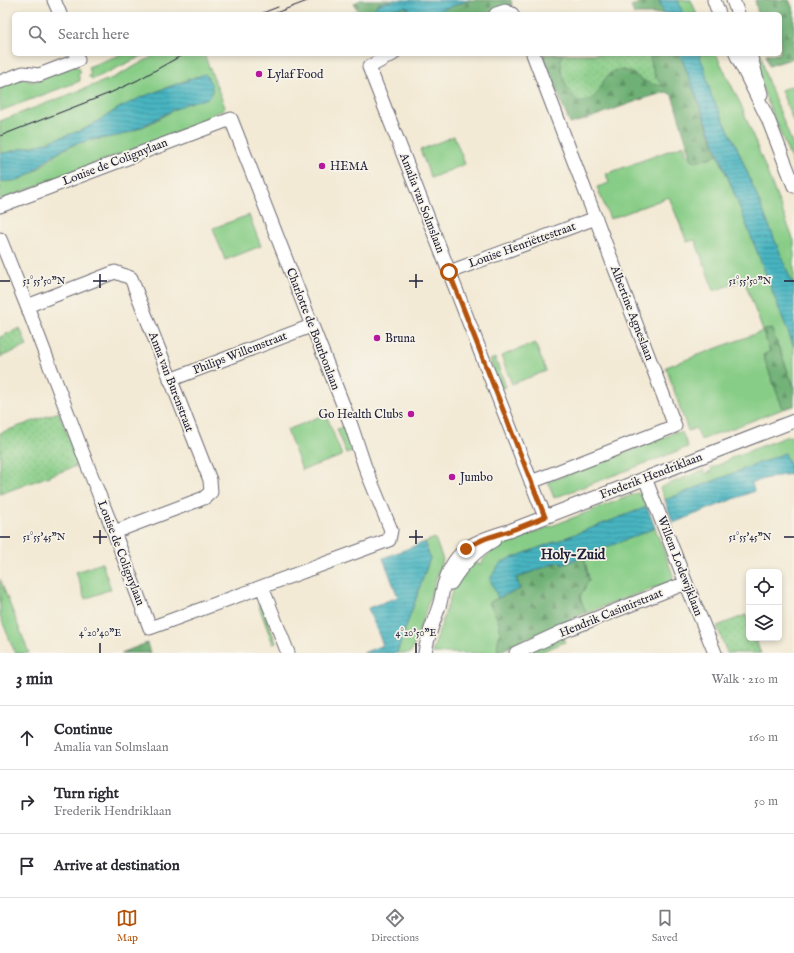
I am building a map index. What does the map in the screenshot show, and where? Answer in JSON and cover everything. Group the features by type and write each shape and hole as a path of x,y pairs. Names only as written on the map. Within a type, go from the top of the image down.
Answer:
{"street":[{"path":"54,0 59,12"},
{"path":"714,0 718,12"},
{"path":"733,0 737,12"},
{"path":"0,82 23,73 39,75 78,60 77,56"},
{"name":"Amalia van Solmslaan","path":"389,56 369,67 545,517"},
{"name":"Albertine Agneslaan","path":"531,482 675,426 534,56"},
{"path":"737,56 768,119 794,186"},
{"path":"751,56 768,119"},
{"name":"Louise de Colignylaan","path":"0,206 231,118"},
{"name":"Charlotte de Bourbonlaan","path":"231,118 311,326 351,425 365,467 391,530 389,540"},
{"name":"Louise Henriëttestraat","path":"449,272 596,218"},
{"name":"Louise de Colignylaan","path":"0,239 150,628 389,540"},
{"name":"Anna van Burenstraat","path":"27,306 115,272 130,278 210,480 211,492 204,498 114,532"},
{"name":"Philips Willemstraat","path":"170,380 311,326"},
{"name":"Frederik Hendriklaan","path":"424,651 443,595 457,573 490,542 509,531 794,421"},
{"name":"Willem Lodewijklaan","path":"645,478 715,653"},
{"name":"Hendrik Casimirstraat","path":"516,653 566,630 686,583"},
{"path":"262,587 288,653"}],"green space":[{"path":"361,0 396,0 378,5 372,12 358,12 354,3"},
{"path":"470,0 511,0 512,5 493,12 436,12"},
{"path":"638,0 659,0 663,12 633,12 631,6 639,3"},
{"path":"678,0 691,0 696,12 682,12"},
{"path":"755,0 789,0 794,11 794,58 769,66 766,56 782,56 782,12 758,12"},
{"path":"404,7 410,10 410,12 393,12 395,9"},
{"path":"117,56 142,56 92,79 88,76 91,75 88,67"},
{"path":"153,56 205,56 225,107 223,110 213,114 214,118 0,200 0,181 21,179 37,170 69,147 133,131 181,106 195,101 197,76 142,97 119,108 85,129 42,144 0,154 0,121 115,77"},
{"path":"543,56 562,56 561,61 600,88 605,78 612,71 622,70 630,72 645,82 660,81 655,77 650,56 681,56 718,155 699,161 692,160 672,95 667,92 570,124"},
{"path":"562,56 650,56 655,77 662,85 649,83 624,70 617,70 613,71 607,76 595,96 586,102 578,102 570,92 564,80"},
{"path":"700,56 717,56 741,105 794,241 794,287 736,145 711,95"},
{"path":"754,56 761,56 766,76 794,148 794,167 763,90"},
{"path":"74,66 79,68 81,73 78,74 80,81 0,111 0,85 20,78 32,82"},
{"path":"794,85 794,123 781,90"},
{"path":"454,136 465,164 431,178 420,150"},
{"path":"684,145 687,155 690,154 692,160 699,161 718,155 736,197 794,347 794,387 771,328 763,331 744,280 714,291 695,240 687,242 669,197 610,219 597,187 609,183 606,174"},
{"path":"249,215 261,246 225,260 213,228"},
{"path":"20,328 27,346 0,357 0,337"},
{"path":"771,328 794,387 794,406 783,409 763,355 770,351 763,331"},
{"path":"763,331 770,352 763,355 783,409 701,440 696,428 688,431 666,367"},
{"path":"535,343 546,371 512,384 501,356"},
{"path":"495,358 506,387 500,388 490,360"},
{"path":"59,412 79,465 0,494 0,433"},
{"path":"326,414 342,456 302,470 287,430"},
{"path":"345,426 354,450 346,453 337,429"},
{"path":"675,431 676,433 682,432 688,447 554,498 548,482 670,435"},
{"path":"788,436 794,437 794,474 792,474 785,453 665,500 660,488 661,487 704,470 705,474 712,471 711,468 733,457"},
{"path":"637,493 642,495 647,507 504,561 498,566 490,579 498,598 489,603 498,619 500,626 497,646 498,652 432,653 452,592 457,582 475,560 478,564 481,564 488,554 505,544"},
{"path":"655,528 673,575 672,581 586,613 579,597 589,580 584,556"},
{"path":"435,538 443,560 414,646 410,653 396,653 430,558 425,542"},
{"path":"584,556 589,580 580,597 586,613 498,652 497,646 500,626 498,619 489,603 520,589 516,578 560,561 562,565"},
{"path":"102,563 111,589 85,599 76,572"},
{"path":"0,579 29,653 15,653 0,616"},
{"path":"260,603 276,643 273,644 258,604"},
{"path":"746,615 746,641 756,641 761,653 727,653 717,626"},
{"path":"563,637 565,642 538,653 527,653"},
{"path":"147,643 150,653 121,653"}],"water":[{"path":"396,0 470,0 436,12 410,12 406,7 395,9 393,12 372,12 375,7"},
{"path":"659,0 678,0 682,12 663,12"},
{"path":"681,56 700,56 711,95 736,145 794,287 794,347"},
{"path":"205,74 211,84 212,90 212,94 207,98 191,102 170,111 144,126 122,135 72,145 55,154 30,174 18,180 0,181 0,154 42,144 85,129 119,108 142,97"},
{"path":"785,453 792,474 771,477 752,483 754,491 673,523 665,500"},
{"path":"647,507 655,528 562,565 560,561 516,578 520,589 498,598 490,579 498,566 504,561"},
{"path":"425,542 430,558 398,650 396,653 363,653 383,645 368,608 398,597 383,558"}],"tram line":[{"path":"278,12 310,0"},
{"path":"265,12 278,7"},
{"path":"0,136 110,93 138,80 180,56"}],"place":[{"name":"Lylaf Food","path":"259,74"},
{"name":"HEMA","path":"322,166"},
{"name":"Bruna","path":"377,338"},
{"name":"Go Health Clubs","path":"411,414"},
{"name":"Jumbo","path":"452,477"}],"district":[{"name":"Holy-Zuid","path":"573,555"}],"route":[{"path":"449,272 545,517 509,531 487,537 466,549"}]}
